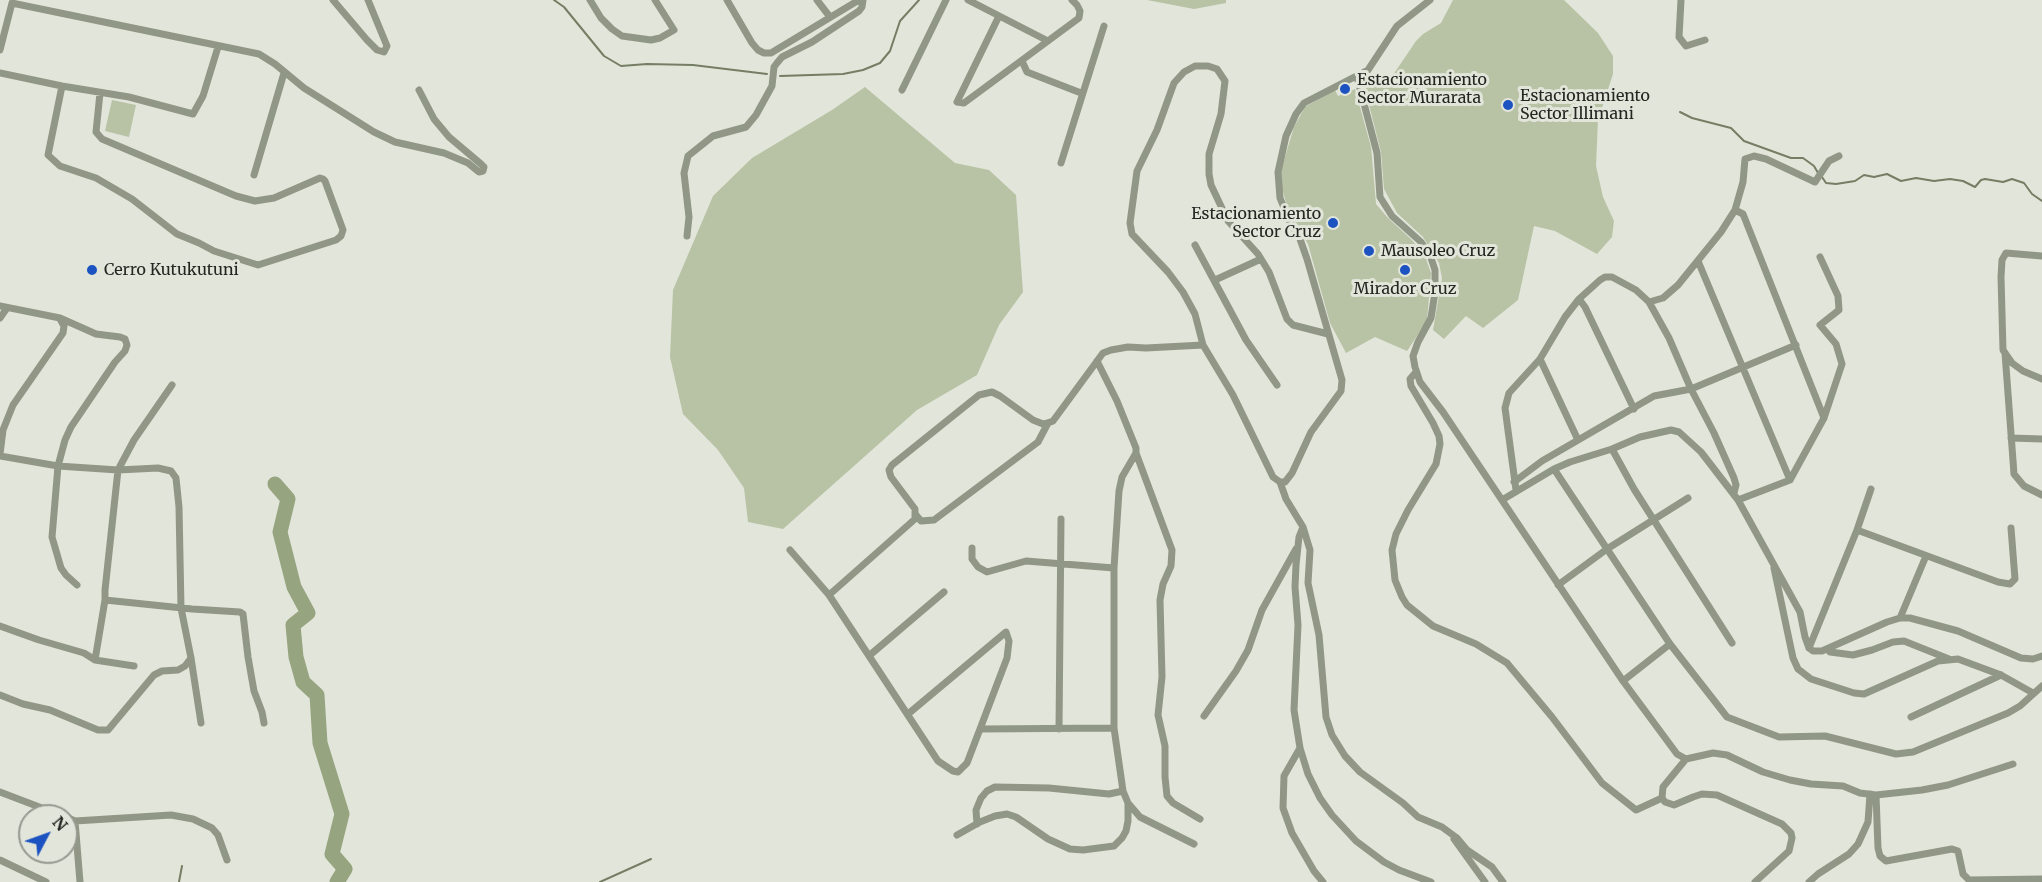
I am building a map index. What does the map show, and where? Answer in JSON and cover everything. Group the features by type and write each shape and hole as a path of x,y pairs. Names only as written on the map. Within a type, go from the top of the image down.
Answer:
{"street":[{"path":"333,0 367,40 377,50 384,52 387,46 368,0"},
{"path":"590,0 601,18 622,36 651,40 674,30 656,0"},
{"path":"687,236 689,217 684,173 688,156 713,136 746,127 756,115 772,86 774,67 777,63 862,7 861,0 771,53 764,54 753,43 727,0"},
{"path":"818,0 830,17"},
{"path":"902,90 946,0"},
{"path":"968,0 1048,40"},
{"path":"999,16 957,102 964,103 1079,18 1080,11 1072,0"},
{"path":"1280,483 1288,480 1311,432 1341,391 1342,380 1307,259 1280,198 1278,172 1291,123 1304,103 1368,70 1397,26 1428,0"},
{"path":"1682,0 1678,37 1686,46 1705,40"},
{"path":"0,50 12,3 259,54 304,88 385,137 395,142 444,153 468,163 479,172 483,171 484,167 449,137 434,119 420,90"},
{"path":"1060,163 1104,26"},
{"path":"0,73 129,97 193,114 203,96 218,47"},
{"path":"1022,62 1027,72 1081,93"},
{"path":"1328,334 1293,325 1287,319 1269,272 1261,259 1228,221 1211,185 1209,174 1209,154 1221,114 1225,81 1217,69 1195,66 1184,72 1174,83 1157,130 1137,171 1130,223 1132,234 1168,272 1183,292 1195,314 1203,345 1233,395 1273,477 1280,483 1303,527 1310,550 1308,583 1319,635 1326,717 1332,735 1345,756 1360,772 1403,802 1418,817 1442,827 1457,838 1467,850 1492,867 1503,882"},
{"path":"254,175 284,73"},
{"path":"1357,77 1377,153 1380,197 1392,216 1421,242 1430,255 1435,270 1435,292 1431,318 1413,356 1420,382 1623,681 1669,745 1677,754 1686,759"},
{"path":"62,86 48,155 60,166 96,178 132,199 177,234 214,251 258,265 336,240 341,236 343,230 323,179 320,178 274,198 255,201 236,196 102,140 96,132 100,93"},
{"path":"1648,302 1663,298 1678,285 1735,210 1743,182 1744,161 1749,156 1766,159 1815,182 1829,161 1839,156"},
{"path":"1735,210 1743,214 1824,418"},
{"path":"1195,245 1246,340 1277,386"},
{"path":"2042,256 2006,254 2001,260 2003,350 2012,363 2023,371 2042,379"},
{"path":"1736,497 1790,480 1824,418 1842,364 1836,344 1820,325 1839,310 1838,297 1820,257"},
{"path":"1215,280 1261,259"},
{"path":"1698,261 1790,480"},
{"path":"1516,490 1504,408 1506,400 1516,385 1540,359 1565,317 1579,299 1600,280 1612,277 1636,291 1648,302 1670,338 1691,389 1734,478 1736,497"},
{"path":"1579,299 1586,307 1634,409"},
{"path":"0,318 4,307 60,318 96,334 120,337 127,345 71,428 58,466 52,537 61,568 77,585"},
{"path":"60,318 64,326 63,333 13,405 3,430 0,455 58,466 118,470 167,468 171,471 176,478 179,507 181,608 201,723"},
{"path":"1048,423 1038,442 934,520 921,520 916,515 915,508 893,480 889,470 891,465 983,393 992,392 1033,420 1043,424 1048,423 1053,421 1103,353 1128,347 1203,345"},
{"path":"1514,482 1542,461 1654,396 1691,389 1796,345"},
{"path":"2005,352 2014,474 2024,486 2042,495"},
{"path":"1540,359 1578,441"},
{"path":"1097,361 1133,440 1172,550 1172,566 1163,584 1160,600 1162,677 1158,716 1165,746 1167,796 1173,803 1200,819"},
{"path":"1416,372 1410,379 1411,386 1433,423 1440,444 1436,464 1408,510 1396,534 1392,550 1395,580 1402,597 1433,626 1476,644 1507,663 1602,783 1636,810 1662,798"},
{"path":"95,660 105,600 118,470 134,440 172,385"},
{"path":"1502,500 1554,469 1640,437 1671,430 1679,432 1701,452 1736,497 1800,612 1809,648 1813,651 1827,649 1900,618 1910,618 1958,631 2021,658 2033,659 2042,656"},
{"path":"2011,438 2042,439"},
{"path":"1612,449 1732,643"},
{"path":"1136,453 1122,477 1119,491 1114,568 1114,728 1123,790 1128,803 1140,817 1194,844"},
{"path":"1554,469 1670,644 1727,717 1779,737 1825,736 1896,754 1913,752 2008,713 2020,706 2042,686"},
{"path":"1809,648 1857,530 1871,489"},
{"path":"1558,585 1653,518 1688,498"},
{"path":"829,596 910,525 916,515"},
{"path":"1059,729 1061,519"},
{"path":"1203,716 1236,671 1248,650 1262,609 1297,547 1303,527"},
{"path":"1857,530 1998,582 2010,584 2015,579 2011,528"},
{"path":"1297,547 1295,587 1298,625 1294,710 1300,748 1316,790 1340,825 1356,841 1384,862 1431,882"},
{"path":"972,548 972,559 987,572 1026,561 1114,568"},
{"path":"790,550 829,596 938,760 953,771 958,772 967,763 980,729 1007,658 1009,641 1006,632 908,714"},
{"path":"1900,618 1926,556"},
{"path":"1772,560 1793,658 1798,669 1811,679 1864,694 1938,661 1949,659 1959,660 2001,675 2033,693"},
{"path":"870,656 944,592"},
{"path":"105,600 243,614 254,691 264,723"},
{"path":"0,626 84,653 95,660 134,666"},
{"path":"1827,649 1830,652 1853,655 1893,642 1904,641 1949,659"},
{"path":"1623,681 1670,644"},
{"path":"0,695 23,704 50,710 98,730 108,730 153,675 162,671 178,670 185,666 191,658"},
{"path":"1911,717 2001,675"},
{"path":"980,729 1114,728"},
{"path":"1300,748 1284,776 1283,807 1292,833 1323,882"},
{"path":"1662,798 1664,787 1686,759 1713,753 1727,755 1763,772 1790,780 1843,786 1860,793 1873,795 1939,787 2013,764"},
{"path":"977,824 976,810 981,798 987,791 995,788 1049,788 1109,794 1123,790"},
{"path":"0,792 31,804"},
{"path":"1662,798 1670,805 1674,805 1693,796 1717,795 1782,824 1788,829 1792,838 1789,851 1755,882"},
{"path":"1873,795 1878,848 1884,860 1893,861 1956,850 1960,854 1963,874 1969,880 2042,879"},
{"path":"1809,882 1849,855 1858,844 1868,822 1873,795"},
{"path":"957,835 995,816 1007,814 1016,817 1048,839 1070,849 1107,848 1118,844 1126,831 1128,803"},
{"path":"78,820 171,815 193,819 212,828 218,835 227,860"},
{"path":"1451,834 1457,846 1485,882"},
{"path":"78,857 80,882"},
{"path":"0,860 30,879 46,882"}],"green space":[{"path":"1147,0 1226,0 1226,3 1194,9"},
{"path":"1453,0 1564,0 1598,33 1613,56 1613,74 1598,120 1596,166 1603,197 1614,221 1612,237 1597,254 1555,231 1534,226 1518,300 1483,328 1466,316 1444,339 1433,330 1442,278 1439,263 1423,237 1397,213 1384,189 1381,152 1366,88 1391,78 1416,41 1441,23"},
{"path":"865,87 955,163 989,170 1016,195 1023,292 999,325 977,375 917,410 783,529 748,522 744,488 718,450 683,414 670,357 673,290 713,196 752,158 832,110"},
{"path":"1355,89 1371,147 1376,204 1425,256 1431,273 1427,321 1407,351 1375,337 1346,353 1330,323 1308,244 1288,210 1282,188 1281,170 1294,127 1305,107 1335,90 1338,96"},
{"path":"112,100 136,105 129,137 105,131"}],"waterway":[{"path":"554,0 564,7 604,56 621,66 693,65 767,74"},
{"path":"780,76 843,74 863,70 880,63 890,51 900,21 919,0"},
{"path":"1680,112 1692,118 1731,128 1744,141 1791,158 1803,158 1814,166 1818,173"},
{"path":"1822,177 1826,183 1836,184 1855,181 1864,175 1874,177 1887,174 1901,181 1916,178 1934,181 1950,179 1963,181 1975,187 1985,179 2003,182 2012,179 2024,183 2032,194 2042,201"},
{"path":"275,484 288,499 280,532 294,587 308,613 293,625 296,657 303,682 317,695 320,743 342,814 332,854 345,869 337,882"},
{"path":"600,882 651,859"},
{"path":"179,882 182,866"}],"place":[{"name":"Estacionamiento Sector Murarata","path":"1345,89"},
{"name":"Estacionamiento Sector Illimani","path":"1508,105"},
{"name":"Estacionamiento Sector Cruz","path":"1333,223"},
{"name":"Mausoleo Cruz","path":"1369,251"},
{"name":"Cerro Kutukutuni","path":"92,270"},
{"name":"Mirador Cruz","path":"1405,270"}]}
